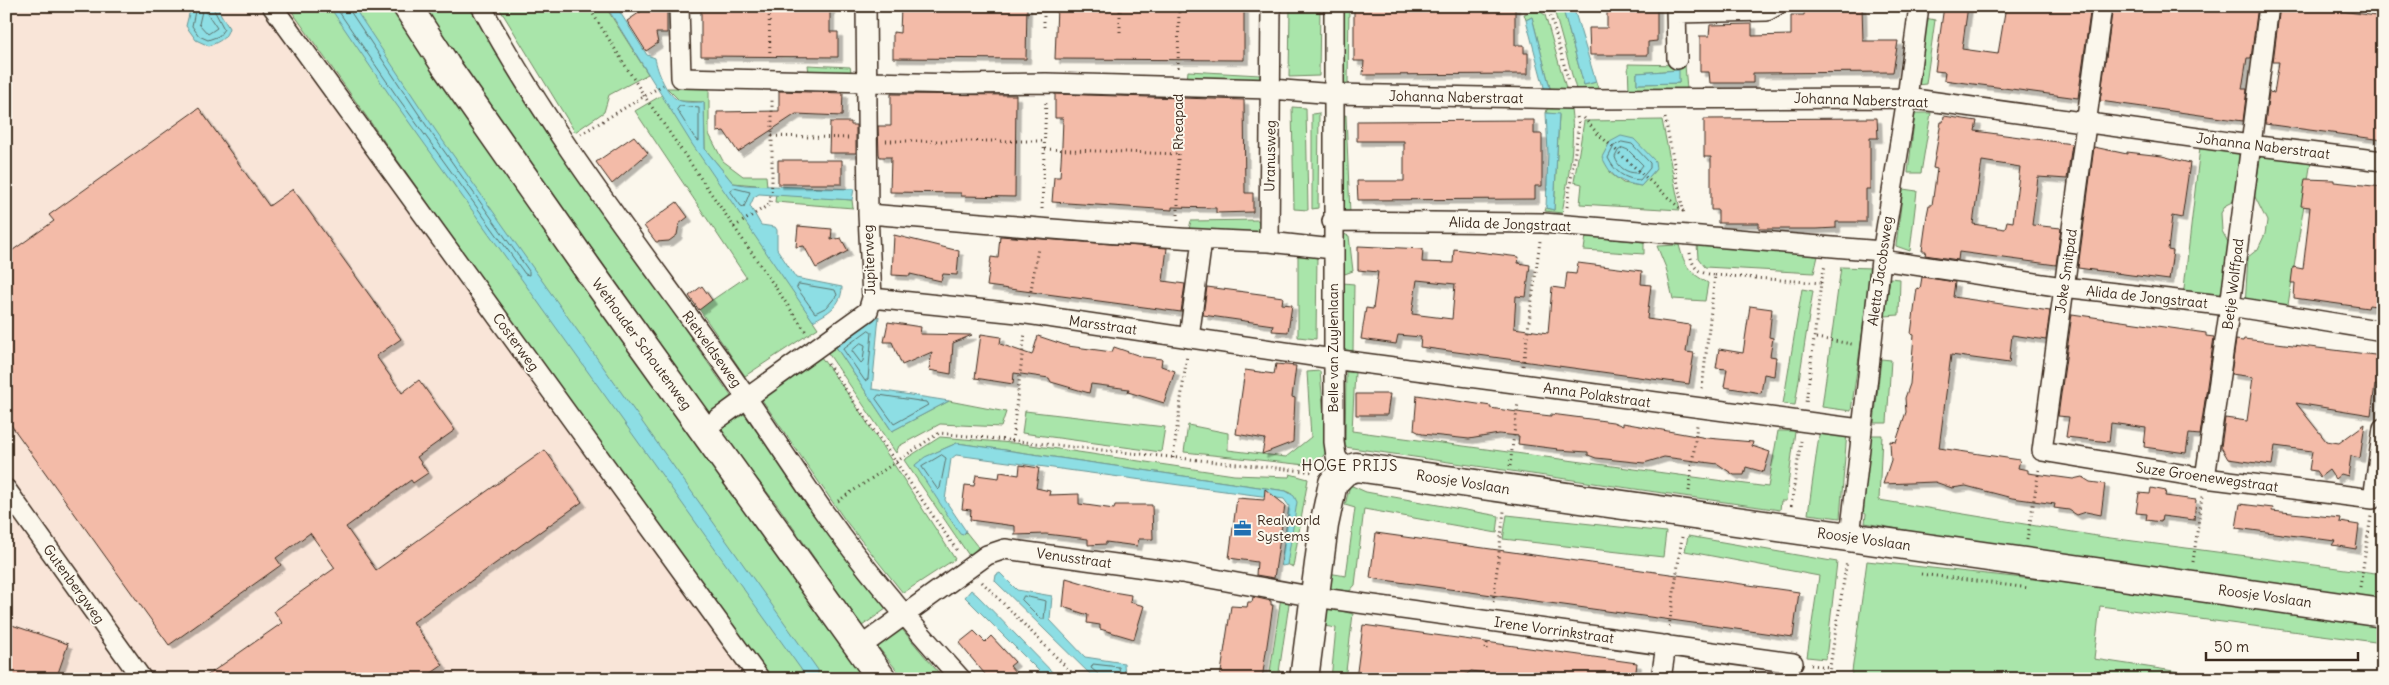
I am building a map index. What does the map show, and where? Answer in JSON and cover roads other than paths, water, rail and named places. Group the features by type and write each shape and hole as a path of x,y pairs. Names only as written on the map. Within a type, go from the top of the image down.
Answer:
{"street":[{"name":"Costerweg","path":"272,6 760,679"},
{"name":"Wethouder Schoutenweg","path":"407,6 446,66 588,269 882,679"},
{"name":"Rietveldseweg","path":"482,6 512,64 565,144 746,396 824,511 903,615 961,679"},
{"name":"Johanna Naberstraat","path":"679,6 675,80 772,79 960,84 1046,82 1271,89 1335,94 1574,99 1664,97 1907,98 2250,145 2383,161"},
{"name":"Jupiterweg","path":"704,429 746,396 818,348 868,311 872,298 868,214 866,6"},
{"name":"Uranusweg","path":"1269,242 1271,6"},
{"name":"Belle van Zuylenlaan","path":"1334,6 1335,94 1332,222 1334,249 1334,442 1336,456 1345,471"},
{"path":"1677,59 1676,10 1767,11 1776,6"},
{"name":"Aletta Jacobsweg","path":"1850,537 1860,430 1881,255 1907,98 1919,6"},
{"name":"Joke Smitpad","path":"2042,451 2102,6"},
{"name":"Betje Wolffpad","path":"2205,478 2230,306 2269,6"},
{"path":"868,214 1048,230 1202,240 1269,242 1334,249"},
{"name":"Alida de Jongstraat","path":"1332,222 1542,223 1881,255 2064,287 2230,306 2383,331"},
{"path":"1189,338 1202,240"},
{"name":"Marsstraat","path":"872,298 1028,314 1333,359"},
{"name":"Anna Polakstraat","path":"1333,359 1860,430"},
{"name":"Suze Groenewegstraat","path":"2042,451 2205,478 2373,499 2383,428"},
{"name":"Roosje Voslaan","path":"1345,471 1356,467 1374,468 1506,489 2383,613"},
{"path":"1304,679 1324,525 1333,483 1345,471"},
{"name":"Gutenbergweg","path":"8,495 142,679"},
{"name":"Venusstraat","path":"860,647 987,555 1006,549 1182,573 1315,597"},
{"name":"Irene Vorrinkstraat","path":"1315,597 1793,663"},
{"path":"1661,679 1666,645"}],"water":[{"path":"191,6 216,6 229,28 224,37 209,46 196,40 186,26"},
{"path":"329,6 353,6 436,131 818,670 818,679 808,679 391,97"},
{"path":"606,6 616,6 647,55 655,58 660,76 671,95 683,102 704,102 705,149 733,183 854,189 852,200 759,194 754,197 750,206 761,225 775,227 777,230 777,249 796,278 842,287 840,299 829,311 813,321 692,144"},
{"path":"1562,6 1573,6 1596,82 1584,85"},
{"path":"1532,17 1550,88 1545,91 1526,20"},
{"path":"1679,70 1679,83 1637,84 1637,73"},
{"path":"1546,113 1559,114 1554,210 1546,208 1548,153"},
{"path":"1621,136 1634,139 1655,161 1656,169 1641,186 1627,183 1617,178 1609,170 1602,157 1610,142"},
{"path":"879,316 872,389 949,401 892,431 836,347"},
{"path":"957,443 1286,491 1294,496 1297,502 1287,565 1282,566 1281,564 1289,506 1284,499 956,455 951,459 945,500 966,531 963,535 960,534 915,465 925,457"},
{"path":"1000,573 1017,590 1052,596 1050,620 1085,657 1124,663 1125,679 1095,679 995,581 996,575"},
{"path":"971,590 1059,679 1047,679 965,597"}],"place":[{"name":"Realworld Systems","path":"1243,528"}],"district":[{"name":"HOGE PRIJS","path":"1350,465"}]}
